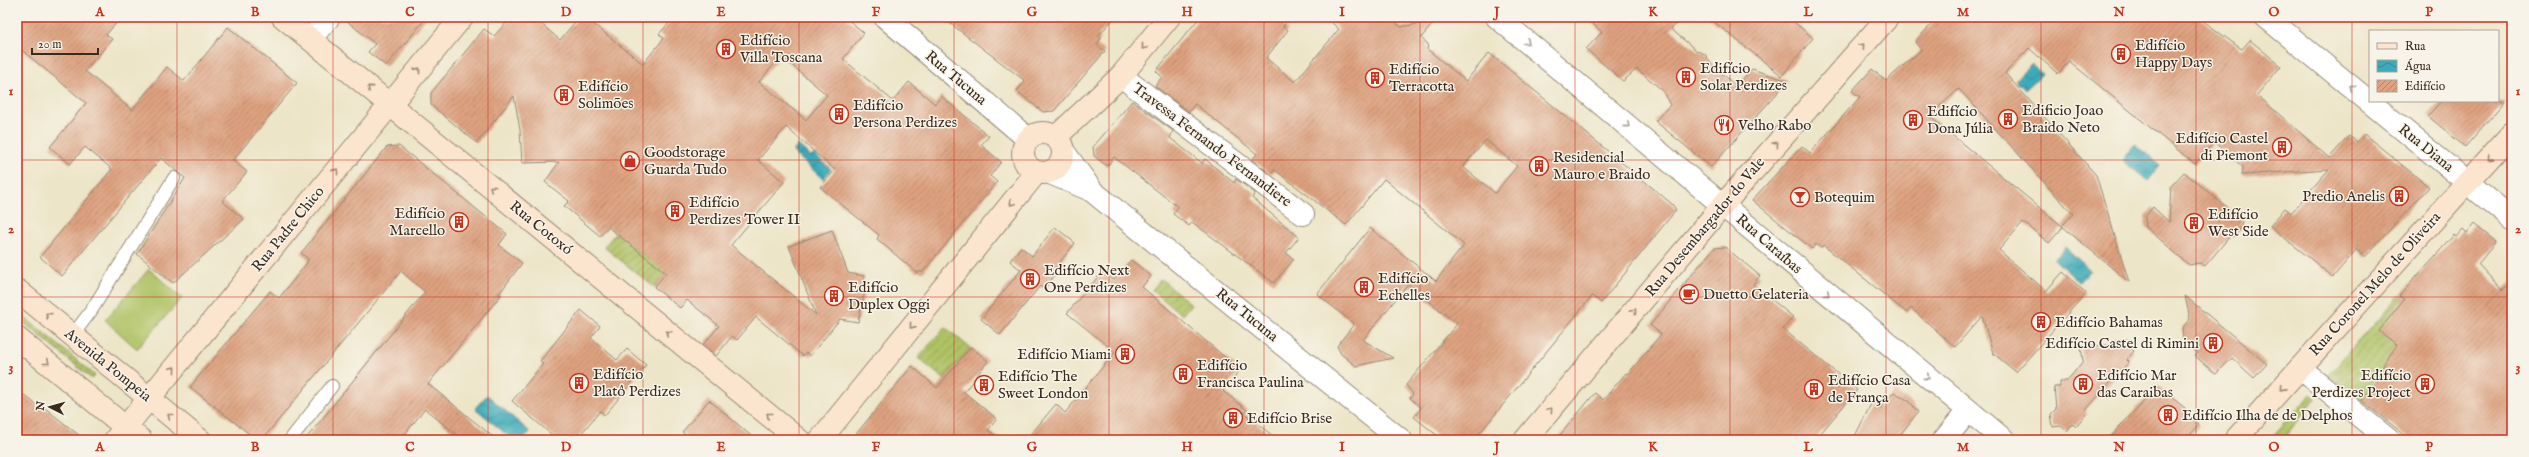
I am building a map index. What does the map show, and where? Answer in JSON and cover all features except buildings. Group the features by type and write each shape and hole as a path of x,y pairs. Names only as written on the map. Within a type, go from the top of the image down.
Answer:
{"street":[{"name":"Rua Cotoxó","path":"283,17 799,440"},
{"path":"310,39 329,17"},
{"name":"Rua Padre Chico","path":"127,436 149,399 462,17"},
{"name":"Rua Tucuna","path":"885,17 1028,139"},
{"path":"820,440 1043,173 1062,161 1060,145 1121,76 1169,17"},
{"name":"Rua Caraíbas","path":"1497,17 2004,440"},
{"name":"Rua Desembargador do Vale","path":"1525,440 1722,205 1888,17"},
{"name":"Rua Diana","path":"2266,17 2369,101"},
{"name":"Travessa Fernando Fernandiere","path":"1121,76 1304,214"},
{"name":"Rua Diana","path":"2370,102 2512,218"},
{"path":"1043,173 1030,170 1023,158 1022,151 1028,139 1040,133 1060,145"},
{"name":"Rua Coronel Melo de Oliveira","path":"2235,440 2512,133"},
{"name":"Rua Tucuna","path":"1060,145 1092,191 1401,440"},
{"name":"Rua Tucuna","path":"1043,173 1092,191"},
{"name":"Avenida Pompeia","path":"17,290 200,440"},
{"path":"17,338 127,436"},
{"path":"2300,368 2389,440"},
{"path":"1944,440 1968,411"}],"lane":[{"path":"72,336 91,311 174,178"},
{"path":"290,440 332,386"}],"green space":[{"path":"624,223 632,246 649,260 657,251 674,263 654,287 604,247"},
{"path":"149,269 182,298 137,349 105,320"},
{"path":"1161,279 1191,304 1182,315 1152,290"},
{"path":"2399,296 2428,319 2389,356 2381,374 2361,400 2328,375"},
{"path":"17,311 95,375 92,379 17,317"},
{"path":"945,327 970,348 944,379 918,358"},
{"path":"2311,394 2316,398 2282,440 2269,440"}],"water":[{"path":"2032,64 2042,74 2025,90 2015,80"},
{"path":"2135,144 2161,165 2148,181 2122,160"},
{"path":"798,145 811,157 814,154 831,169 823,179 793,152"},
{"path":"2065,247 2090,270 2079,282 2054,259"},
{"path":"487,395 530,432 523,440 513,440 475,408"}],"place":[{"name":"Edifício Villa Toscana","path":"726,49"},
{"name":"Edifício Happy Days","path":"2121,54"},
{"name":"Edifício Solar Perdizes","path":"1686,77"},
{"name":"Edifício Terracotta","path":"1375,78"},
{"name":"Edifício Solimões","path":"564,95"},
{"name":"Edifício Persona Perdizes","path":"839,114"},
{"name":"Edificio Joao Braido Neto","path":"2008,119"},
{"name":"Edifício Dona Júlia","path":"1913,120"},
{"name":"Velho Rabo","path":"1724,125"},
{"name":"Edifício Castel di Piemont","path":"2282,147"},
{"name":"Goodstorage Guarda Tudo","path":"630,161"},
{"name":"Residencial Mauro e Braido","path":"1539,166"},
{"name":"Predio Anelis","path":"2399,196"},
{"name":"Botequim","path":"1800,197"},
{"name":"Edifício Perdizes Tower II","path":"675,211"},
{"name":"Edifício Marcello","path":"459,222"},
{"name":"Edifício West Side","path":"2194,223"},
{"name":"Edifício Next One Perdizes","path":"1030,279"},
{"name":"Edifício Echelles","path":"1364,287"},
{"name":"Duetto Gelateria","path":"1689,294"},
{"name":"Edifício Duplex Oggi","path":"834,296"},
{"name":"Edifício Bahamas","path":"2041,322"},
{"name":"Edifício Castel di Rimini","path":"2213,343"},
{"name":"Edifício Miami","path":"1125,354"},
{"name":"Edifício Francisca Paulina","path":"1183,374"},
{"name":"Edifício Platô Perdizes","path":"579,383"},
{"name":"Edifício Mar das Caraibas","path":"2083,384"},
{"name":"Edifício Perdizes Project","path":"2425,384"},
{"name":"Edifício The Sweet London","path":"984,385"},
{"name":"Edifício Casa de França","path":"1814,389"},
{"name":"Edifício Ilha de de Delphos","path":"2168,415"},
{"name":"Edifício Brise","path":"1233,418"}]}
